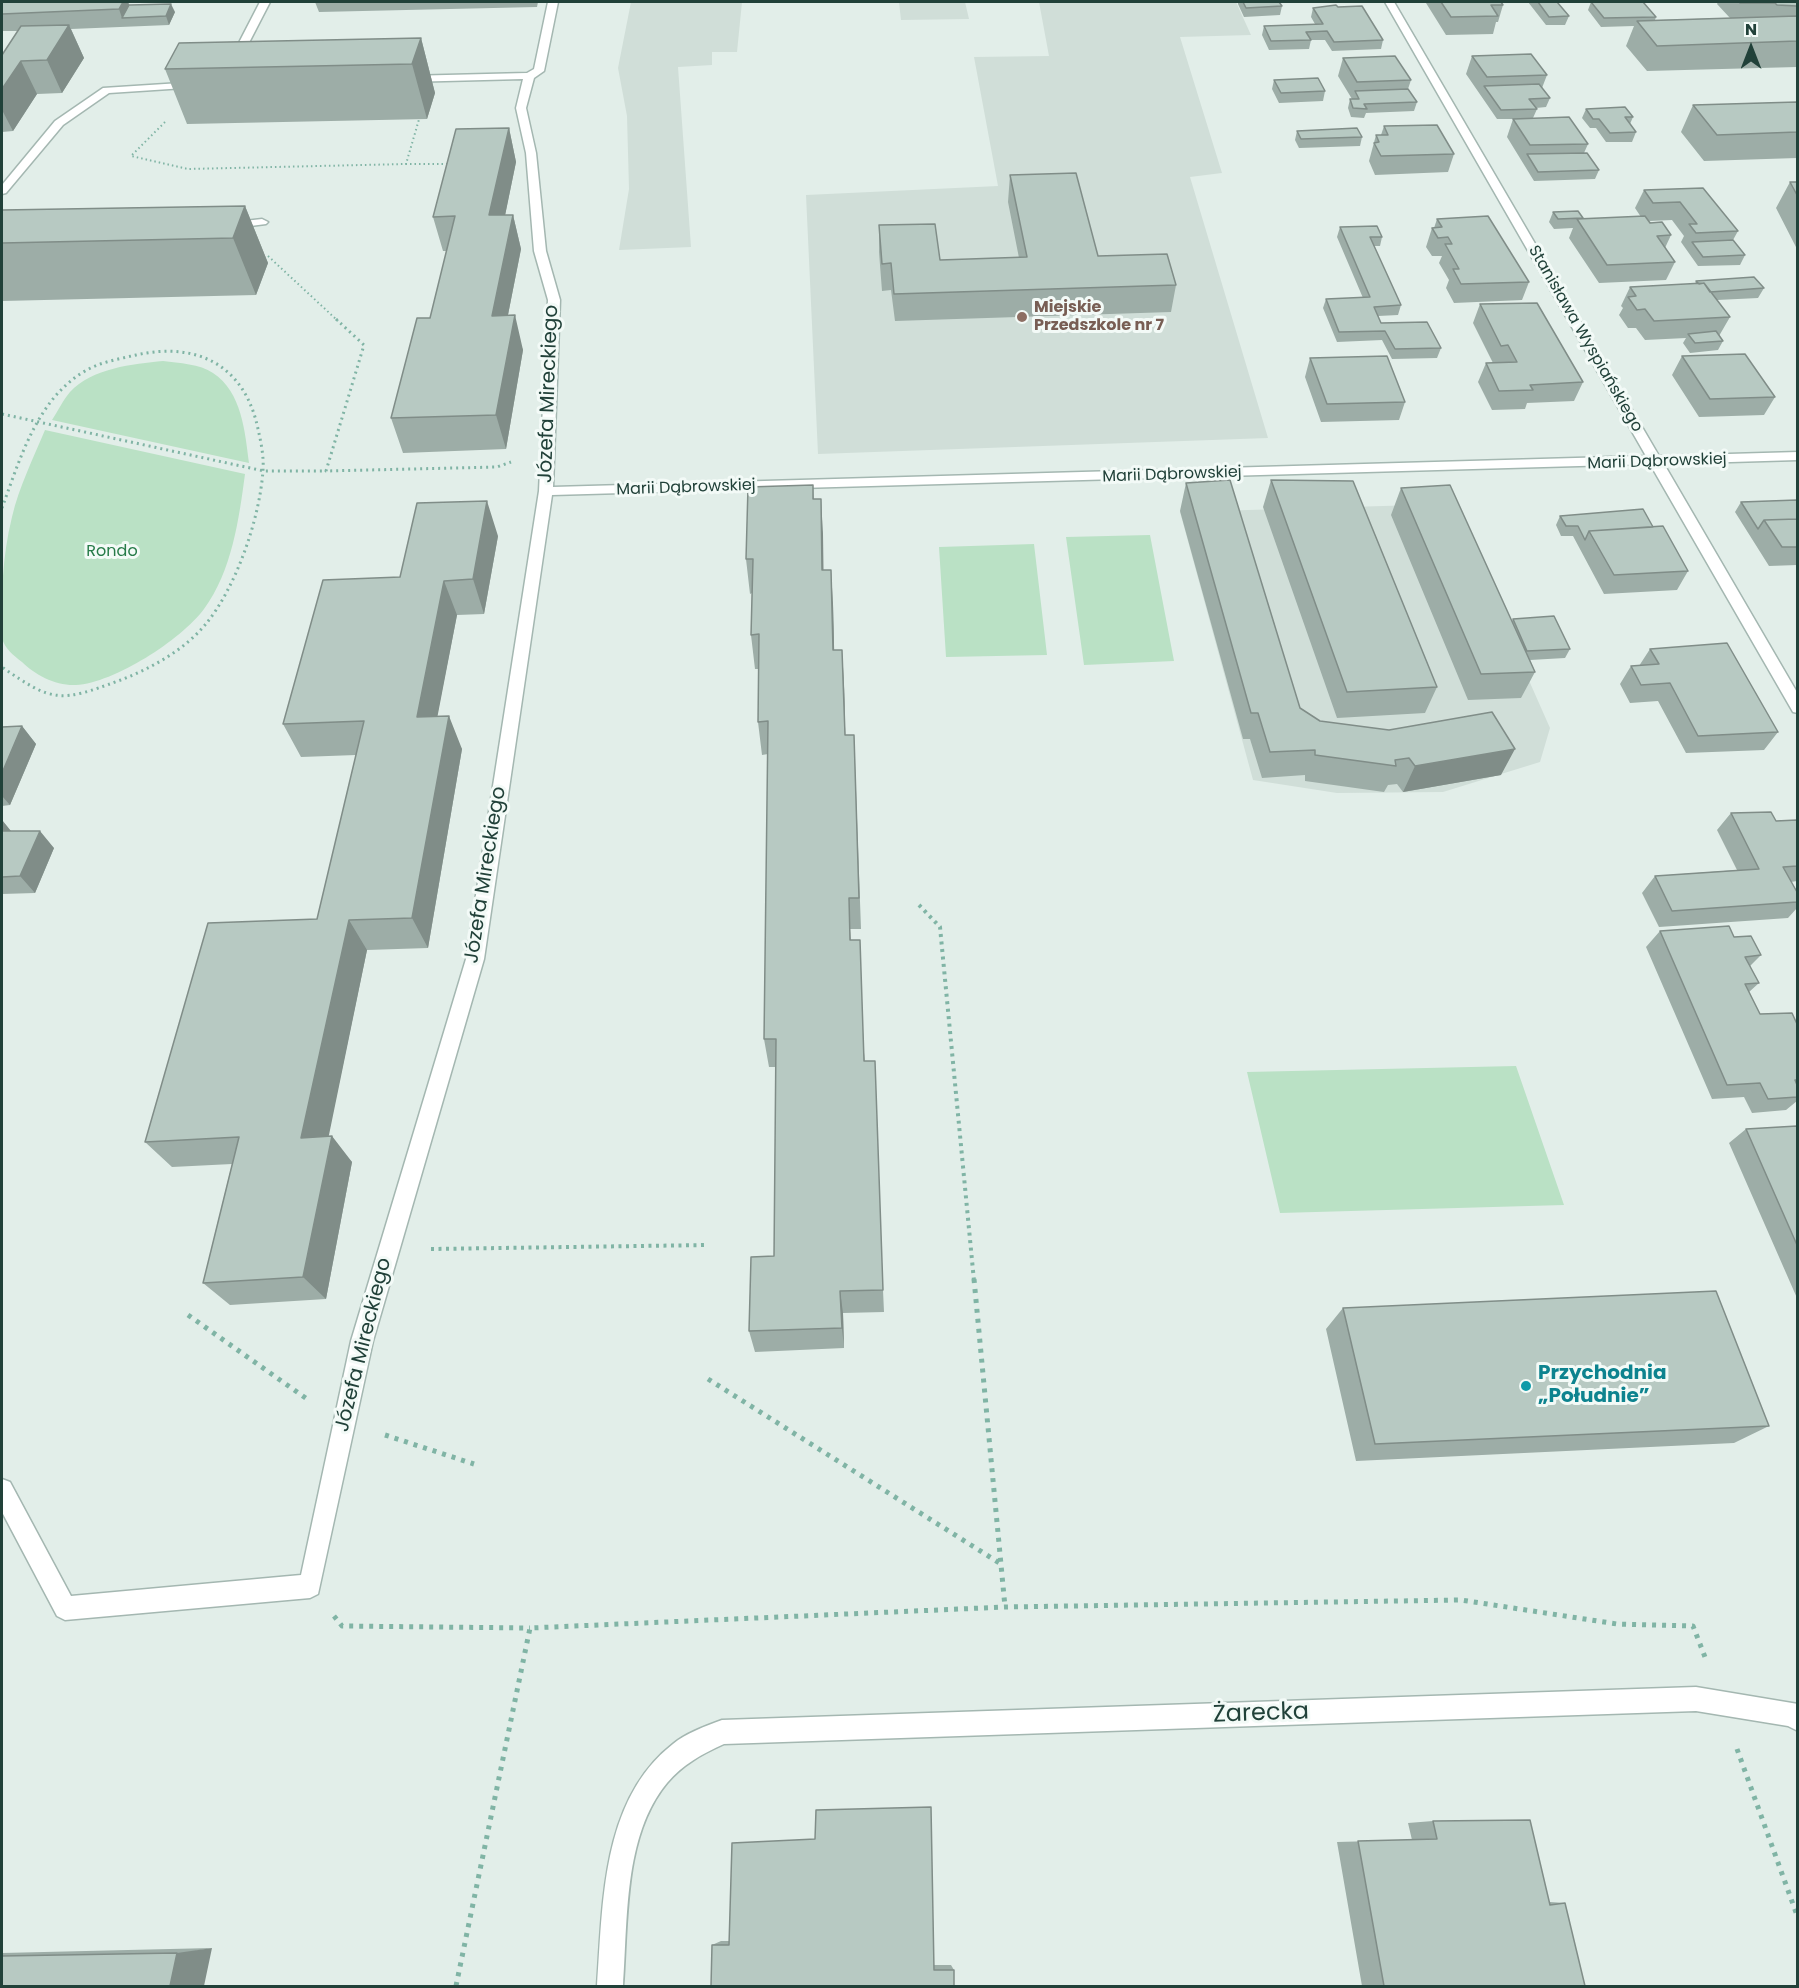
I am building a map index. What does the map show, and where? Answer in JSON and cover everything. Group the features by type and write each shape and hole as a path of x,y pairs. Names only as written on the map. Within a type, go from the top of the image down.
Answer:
{"street":[{"path":"228,73 265,2"},
{"name":"Józefa Mireckiego","path":"310,1586 362,1341 475,959 546,491 554,300 540,251 531,153 521,108 529,76 539,71 553,2"},
{"name":"Stanisława Wyspiańskiego","path":"1390,2 1797,708"},
{"path":"386,80 529,76"},
{"path":"2,191 59,123 107,90 205,84"},
{"path":"214,227 262,222"},
{"name":"Marii Dąbrowskiej","path":"546,491 1656,462 1797,456"},
{"path":"2,1490 65,1608 310,1586"},
{"name":"Żarecka","path":"610,1986 624,1842 649,1784 681,1753 722,1732 1696,1699 1794,1715 1797,1719"}],"path":[{"path":"406,164 432,78"},
{"path":"172,114 131,156 188,169 452,164"},
{"path":"264,253 364,345 326,471"},
{"path":"2,508 25,447 39,422 59,393 77,375 110,361 148,353 185,352 224,365 246,389 258,422 264,471 244,545 225,596 205,625 171,654 128,677 60,698 29,686 2,667"},
{"path":"2,414 264,471 497,467 516,461"},
{"path":"919,905 940,927 1005,1607"},
{"path":"388,1248 708,1245"},
{"path":"708,1379 1001,1564"},
{"path":"310,1586 342,1626 530,1628"}],"shaded area":[{"path":"631,2 742,2 737,52 712,52 712,65 678,67 691,247 619,250 629,189 627,116 618,68"},
{"path":"899,2 965,2 969,19 901,20"},
{"name":"Miejskie Przedszkole nr 7","path":"1039,2 1236,2 1251,35 1180,37 1222,173 1190,177 1268,438 818,454 806,195 998,186 974,57 1049,56"},
{"path":"1451,504 1550,728 1540,762 1443,792 1337,793 1253,780 1180,512"}],"green space":[{"path":"163,361 202,368 223,381 236,402 240,414 249,463 52,420 70,392 90,377 113,369"},
{"name":"Rondo","path":"45,430 245,474 237,526 228,561 214,594 204,609 180,634 146,658 109,677 76,685 54,682 33,671 10,652 2,638 3,577 12,517 18,495"},
{"path":"1150,535 1174,661 1084,665 1066,537"},
{"path":"1034,544 1047,655 946,657 939,547"},
{"path":"1516,1066 1564,1205 1280,1213 1247,1072"}],"building":[{"path":"2,2 123,2 119,9 2,14"},
{"path":"1243,2 1279,2 1282,6 1246,8"},
{"path":"1441,2 1501,2 1503,5 1491,5 1498,16 1451,17"},
{"path":"1538,2 1557,2 1569,16 1549,17"},
{"path":"1591,2 1643,2 1656,17 1604,18"},
{"path":"1739,2 1797,2 1797,6 1775,3"},
{"path":"171,4 166,16 122,18 129,5"},
{"path":"1336,5 1338,7 1362,6 1383,40 1334,42 1327,31 1306,32 1311,40 1271,41 1264,26 1323,24 1313,8"},
{"path":"1797,16 1797,41 1657,46 1637,21"},
{"path":"69,25 47,60 21,61 2,89 2,55 21,26"},
{"path":"421,38 412,64 165,69 179,43"},
{"path":"1531,54 1547,75 1487,77 1472,56"},
{"path":"1395,56 1411,80 1357,82 1343,58"},
{"path":"1318,78 1325,91 1281,93 1274,80"},
{"path":"1539,84 1550,98 1529,99 1537,109 1501,110 1484,86"},
{"path":"1408,89 1417,102 1364,104 1367,109 1353,108 1350,99 1359,99 1355,91"},
{"path":"1797,102 1797,132 1717,135 1693,105"},
{"path":"1625,107 1633,117 1625,117 1636,132 1610,133 1599,119 1593,119 1586,109"},
{"path":"1569,117 1588,144 1530,145 1513,119"},
{"path":"1437,125 1454,154 1381,156 1374,143 1379,142 1376,135 1388,135 1384,126"},
{"path":"509,128 489,215 513,215 492,316 515,315 496,415 391,418 417,318 430,318 455,216 433,217 456,129"},
{"path":"1357,128 1362,137 1301,139 1297,131"},
{"path":"1587,153 1599,170 1538,172 1527,154"},
{"path":"1076,173 1098,256 1167,254 1176,285 894,294 891,263 882,264 879,225 935,224 940,260 1027,257 1010,175"},
{"path":"1790,182 1797,182 1797,195"},
{"path":"1703,188 1738,231 1696,233 1689,224 1697,224 1680,202 1653,203 1644,190"},
{"path":"245,206 233,238 2,243 2,210"},
{"path":"1578,211 1583,218 1558,219 1553,212"},
{"path":"1488,216 1529,282 1461,284 1453,269 1459,269 1445,244 1452,244 1448,237 1438,238 1432,228 1442,227 1437,219"},
{"path":"1645,216 1650,223 1662,222 1671,235 1657,236 1675,262 1607,265 1577,219"},
{"path":"1377,226 1382,237 1370,237 1401,305 1374,307 1381,323 1427,322 1441,348 1395,349 1385,331 1339,332 1326,299 1370,297 1340,227"},
{"path":"1733,240 1745,255 1703,257 1692,242"},
{"path":"1754,277 1764,288 1710,292 1704,283 1699,284 1696,281"},
{"path":"1704,283 1730,317 1654,321 1645,309 1637,310 1628,297 1636,296 1630,287"},
{"path":"1537,303 1583,382 1530,385 1533,390 1499,391 1486,363 1517,362 1508,345 1501,346 1480,304"},
{"path":"1716,331 1723,341 1695,343 1688,334"},
{"path":"1745,354 1775,397 1710,399 1682,356"},
{"path":"1387,356 1405,402 1327,404 1310,358"},
{"path":"1230,480 1300,708 1320,721 1389,730 1492,712 1515,749 1415,766 1409,758 1395,760 1396,766 1315,755 1315,750 1270,752 1258,713 1251,713 1186,483"},
{"path":"1271,480 1353,481 1437,687 1347,692"},
{"path":"813,485 813,499 821,499 822,570 831,570 833,650 842,650 845,735 854,735 859,898 849,898 850,940 860,940 864,1061 875,1061 883,1290 840,1291 842,1328 749,1331 751,1257 774,1256 776,1039 764,1039 768,721 758,722 759,634 751,635 753,559 746,559 748,487"},
{"path":"1450,485 1535,672 1481,674 1401,488"},
{"path":"1797,500 1797,519 1764,520 1758,529 1741,502"},
{"path":"487,501 473,579 444,581 417,717 449,716 412,918 349,920 301,1138 332,1136 303,1277 203,1283 239,1137 145,1142 208,923 317,919 364,721 283,724 323,580 400,577 417,503"},
{"path":"1643,509 1653,527 1589,531 1585,540 1578,526 1566,526 1560,516"},
{"path":"1797,519 1797,547 1782,547 1764,520"},
{"path":"1663,526 1688,571 1614,575 1589,531"},
{"path":"1554,616 1570,649 1527,651 1513,619"},
{"path":"1727,643 1778,732 1698,736 1670,683 1641,685 1631,666 1659,664 1650,649"},
{"path":"22,726 2,773 2,727"},
{"path":"1771,812 1776,821 1797,820 1797,866 1783,867 1797,892 1797,902 1672,911 1655,876 1759,869 1731,813"},
{"path":"2,831 40,831 20,876 2,877"},
{"path":"1729,926 1734,937 1751,936 1761,955 1745,957 1759,983 1745,984 1760,1014 1792,1013 1797,1024 1797,1080 1795,1080 1797,1097 1768,1099 1760,1083 1727,1085 1660,931"},
{"path":"1797,1126 1797,1245 1746,1129"},
{"name":"Przychodnia „Południe”","path":"1716,1291 1769,1426 1375,1444 1343,1308"},
{"path":"931,1807 934,1970 954,1970 954,1986 711,1986 712,1945 729,1945 732,1843 815,1839 816,1810"},
{"path":"1530,1820 1550,1905 1565,1903 1585,1986 1384,1986 1358,1841 1437,1839 1433,1821"},
{"path":"177,1953 170,1986 2,1986 2,1956"}],"place":[{"name":"Miejskie Przedszkole nr 7","path":"1022,317"},
{"name":"Przychodnia „Południe”","path":"1526,1386"}]}
